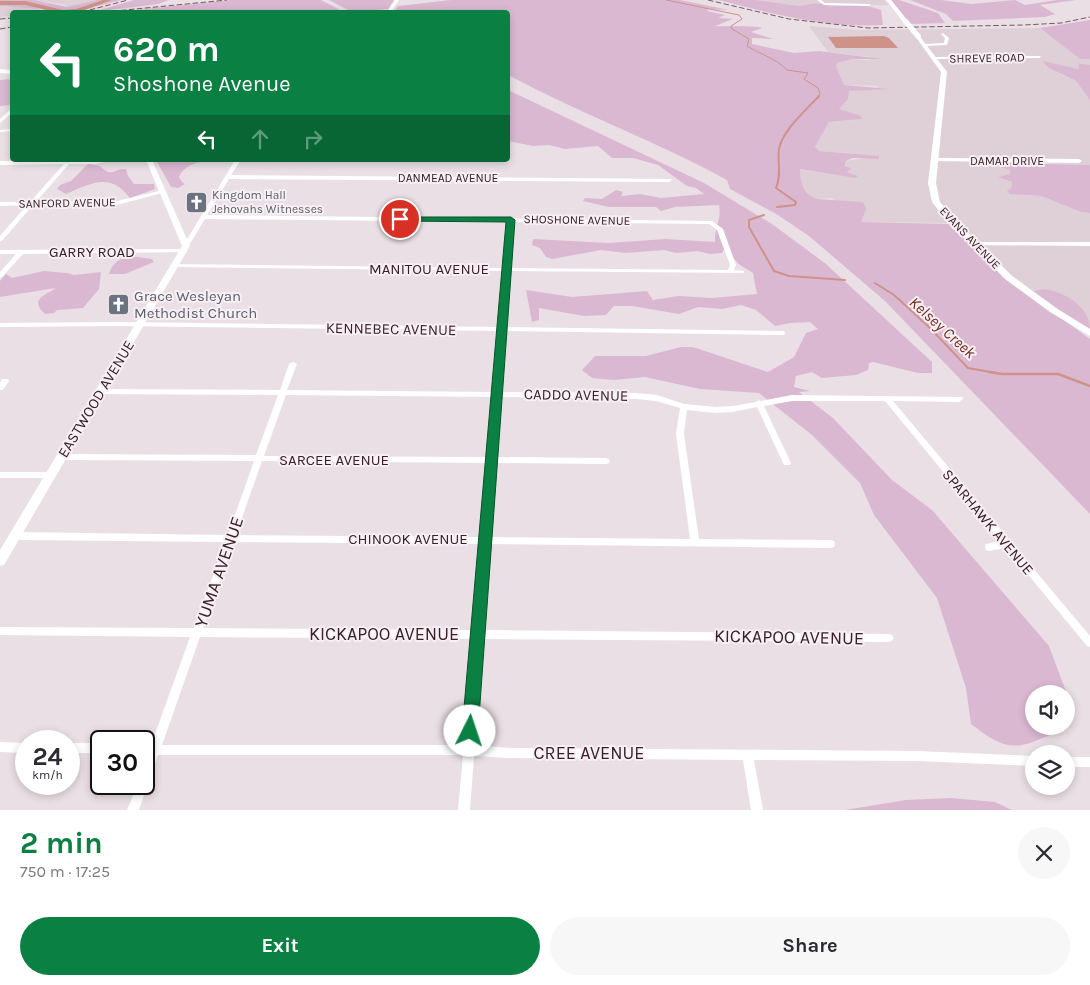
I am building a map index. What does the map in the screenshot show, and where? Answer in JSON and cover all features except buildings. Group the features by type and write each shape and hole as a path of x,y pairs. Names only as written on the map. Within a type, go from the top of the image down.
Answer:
{"street":[{"path":"819,0 824,4 869,5 864,0"},
{"name":"EVANS AVENUE","path":"888,0 918,36 944,72 932,187 936,202 1013,281 1090,333"},
{"path":"925,45 946,44 947,38 943,34"},
{"name":"SHREVE ROAD","path":"935,58 1039,57"},
{"path":"0,122 10,113"},
{"name":"DAMAR DRIVE","path":"935,160 1079,161"},
{"path":"0,163 34,162"},
{"path":"0,240 67,162"},
{"path":"150,162 185,249"},
{"name":"EASTWOOD AVENUE","path":"0,561 237,162"},
{"name":"DANMEAD AVENUE","path":"228,177 669,180"},
{"name":"SANFORD AVENUE","path":"0,204 117,203 163,192"},
{"name":"SHOSHONE AVENUE","path":"204,217 710,222 720,228 733,265 730,272"},
{"path":"464,810 511,220"},
{"path":"976,244 1090,244"},
{"name":"GARRY ROAD","path":"0,252 185,249"},
{"path":"0,276 21,252"},
{"name":"MANITOU AVENUE","path":"175,266 742,272"},
{"name":"KENNEBEC AVENUE","path":"0,325 782,333"},
{"name":"YUMA AVENUE","path":"155,735 197,632 293,364"},
{"name":"CADDO AVENUE","path":"101,392 642,396 684,407 733,409 792,398 959,399"},
{"name":"SPARHAWK AVENUE","path":"887,399 1090,643"},
{"path":"759,403 787,463"},
{"path":"684,407 680,434 695,541"},
{"name":"SARCEE AVENUE","path":"61,457 606,461"},
{"path":"0,475 51,475"},
{"name":"CHINOOK AVENUE","path":"15,536 695,541 831,544"},
{"path":"989,547 1007,544"},
{"name":"KICKAPOO AVENUE","path":"0,631 889,638"},
{"path":"0,747 15,748"},
{"name":"CREE AVENUE","path":"155,750 469,750 918,756 1025,761"},
{"path":"748,755 757,810"},
{"path":"1075,762 1090,762"},
{"name":"YUMA AVENUE","path":"133,810 138,795"}],"shaded area":[{"path":"0,0 35,0 67,7 96,0 122,0 81,10 43,10 0,6"},
{"path":"35,0 96,0 67,7 66,5"},
{"path":"134,0 169,0 158,4 100,10"},
{"path":"230,0 321,0 340,10 136,10"},
{"path":"329,0 394,0 388,9 348,10"},
{"path":"451,0 680,0 729,10 708,9 707,11 725,15 718,18 733,19 715,26 758,27 762,28 751,32 773,39 752,38 752,44 794,53 819,51 882,59 853,59 837,63 836,66 844,85 890,89 849,91 848,99 839,109 859,115 862,119 829,122 815,147 819,151 879,156 879,159 852,158 846,161 845,166 852,169 846,172 858,176 855,178 800,169 803,187 808,194 817,199 863,202 866,209 861,222 948,224 1022,290 1090,339 1090,514 885,301 809,236 778,215 730,189 727,180 673,152 562,102 510,76 510,10 395,10 398,6"},
{"path":"719,0 756,0 799,6 816,3 831,6 865,5 881,10 883,25 841,24 800,19"},
{"path":"756,0 884,0 889,5 831,6 816,3 799,6"},
{"path":"891,0 899,0 938,13 945,23 910,24"},
{"path":"910,0 941,0 971,4 1015,0 1025,5 1057,0 1076,0 1040,5 1055,14 1045,17 953,21 946,14"},
{"path":"0,6 42,10 10,10 10,16 0,17"},
{"path":"1090,20 1090,59 1080,59 1040,28"},
{"path":"809,26 859,30 1040,28 1080,58 1090,59 1090,65 1079,63 1079,69 1043,62 1062,75 1076,81 1090,100 1090,165 1003,163 999,166 1011,170 1010,174 999,177 1012,182 1011,188 1018,195 1041,196 1081,212 1090,213 1090,333 1032,295 954,223 861,222 863,218 831,198 817,199 811,197 801,185 799,169 855,178 846,172 846,161 879,156 819,151 815,147 829,122 855,120 859,115 838,109 849,91 876,89 878,86 844,85 836,66 837,63 853,59 869,60 870,57 828,52"},
{"path":"884,36 889,38 898,48 836,48 828,37"},
{"path":"1042,61 1079,69 1078,63 1090,65 1090,100 1076,81 1049,68"},
{"path":"10,79 10,105 0,106 0,80"},
{"path":"510,91 704,183 772,224 826,264 932,362 932,373 918,373 873,362 869,363 868,370 856,375 822,378 812,372 796,376 794,387 810,391 799,392 833,418 892,480 932,510 1049,646 1064,685 1025,685 1025,735 1050,735 1020,745 1004,744 996,741 971,724 966,688 937,598 874,515 860,483 812,435 759,393 700,389 645,377 614,380 592,378 582,370 595,356 646,356 681,347 693,347 768,372 794,357 806,333 818,329 810,322 775,326 756,310 741,305 722,309 698,307 679,314 632,306 614,306 606,315 584,316 539,308 539,320 532,322 526,290 572,297 647,291 653,300 678,296 712,298 757,294 753,273 740,265 724,249 722,253 710,254 697,251 676,253 664,250 626,253 601,250 552,259 546,257 540,248 532,245 533,239 609,243 666,239 715,242 720,215 719,205 675,207 661,211 656,207 609,207 583,201 585,198 602,199 616,190 623,192 621,196 640,194 661,198 704,194 696,188 687,186 658,165 633,158 612,158 598,146 565,149 549,145 533,146 510,141"},
{"path":"157,162 202,162 188,166 185,169 179,177 185,184 178,188 171,187"},
{"path":"1003,163 1090,165 1090,213 1081,212 1041,196 1010,194 1007,191 1011,188 1012,182 998,177 1010,174 1010,170 998,166"},
{"path":"88,164 100,166 108,172 126,169 128,176 134,184 154,184 155,189 130,198 123,190 108,182 84,186 66,194 57,189 60,185 71,181"},
{"path":"138,257 152,259 154,262 125,274 109,274 116,262"},
{"path":"44,271 74,275 101,272 99,289 83,308 57,310 54,313 45,314 40,309 39,300 55,288 0,297 0,281 6,274 12,278"},
{"path":"1045,289 1061,294 1075,302 1086,314 1090,329 1072,319 1033,291"},
{"path":"951,798 995,802 1012,810 845,810 906,800"}],"waterway":[{"path":"80,10 109,0"},
{"name":"Kelsey Creek","path":"666,0 739,15 742,19 731,26 732,29 749,39 747,46 787,70 808,73 804,79 818,88 820,94 818,97"},
{"path":"0,3 25,3 55,10"},
{"name":"Kelsey Creek","path":"777,207 795,205 796,202 776,188 779,178 779,149 781,142 796,121 819,96"},
{"name":"Kelsey Creek","path":"764,215 749,220 749,227 774,271 789,276 845,280"},
{"name":"Kelsey Creek","path":"875,283 894,295 930,328 968,368 996,373"},
{"name":"Kelsey Creek","path":"989,372 1002,374 1058,374 1090,386"}],"railway":[{"path":"90,10 128,0"},
{"path":"125,10 227,0"},
{"path":"708,0 789,19 868,28 1024,25 1061,23 1090,17"},
{"path":"0,19 10,18"},
{"path":"0,29 10,27"}],"place":[{"name":"Kingdom Hall Jehovahs Witnesses","path":"196,202"},
{"name":"Grace Wesleyan Methodist Church","path":"118,305"}],"route":[{"path":"400,219 511,220 470,731"}]}
